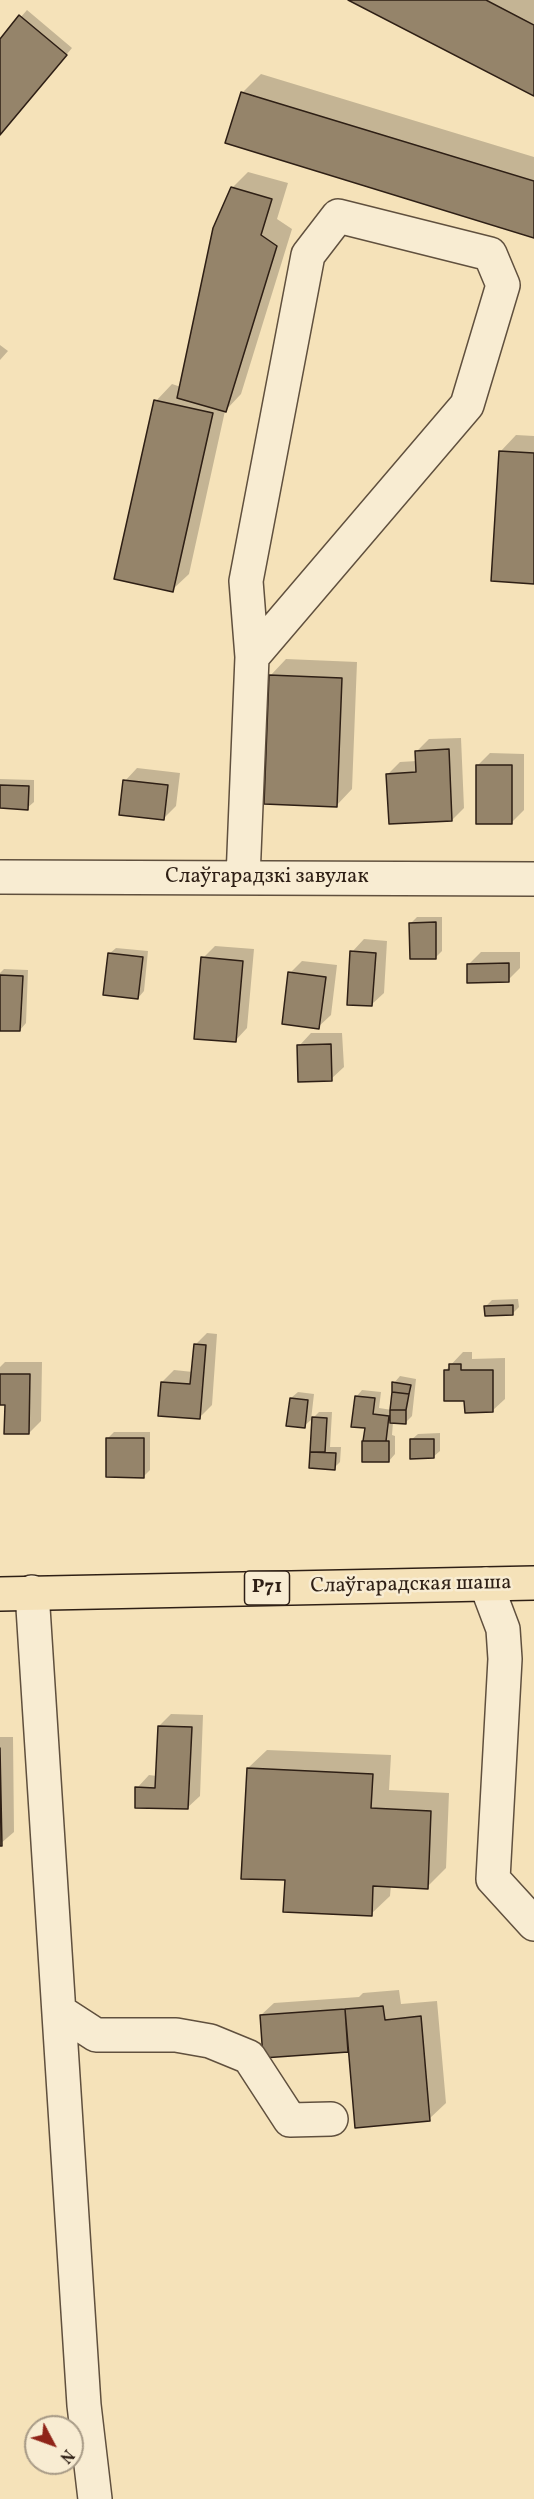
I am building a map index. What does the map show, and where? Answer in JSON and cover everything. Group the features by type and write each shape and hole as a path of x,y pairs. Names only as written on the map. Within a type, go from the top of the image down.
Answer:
{"main road":[{"name":"Слаўгарадская шаша","path":"0,1593 534,1583"}],"street":[{"path":"243,878 252,657 246,581 308,255 338,216 490,254 503,285 468,405 252,657"},
{"name":"Слаўгарадзкі завулак","path":"0,877 534,879"},
{"path":"486,1584 503,1629 505,1659 493,1879 534,1924"},
{"path":"32,1592 84,2405 95,2499"},
{"path":"59,2011 96,2035 176,2035 220,2045 249,2057 290,2120 331,2119"}],"building":[{"path":"348,0 486,0 534,25 534,96"},
{"path":"19,15 67,55 0,135 0,39"},
{"path":"241,92 534,181 534,238 225,143"},
{"path":"231,187 272,199 261,235 277,246 226,412 177,398 213,228"},
{"path":"154,400 213,413 173,592 114,579"},
{"path":"499,451 534,453 534,584 491,581"},
{"path":"269,675 342,678 337,807 264,804"},
{"path":"449,749 452,821 389,824 386,774 416,772 415,751"},
{"path":"476,765 512,765 512,824 476,824"},
{"path":"123,780 168,785 164,820 119,815"},
{"path":"0,785 29,786 28,810 0,808"},
{"path":"436,922 436,959 410,959 409,923"},
{"path":"350,951 376,953 372,1006 347,1005"},
{"path":"108,953 143,957 138,999 103,995"},
{"path":"201,957 243,961 236,1042 194,1039"},
{"path":"509,963 509,982 467,983 467,964"},
{"path":"288,972 326,977 319,1029 282,1024"},
{"path":"0,975 23,976 20,1031 0,1031"},
{"path":"331,1044 332,1081 298,1082 297,1045"},
{"path":"513,1305 513,1315 485,1316 484,1306"},
{"path":"194,1344 206,1345 200,1419 158,1416 161,1382 190,1384"},
{"path":"449,1364 461,1364 461,1370 493,1370 493,1412 465,1413 464,1401 444,1401 444,1370 449,1370"},
{"path":"0,1374 30,1374 29,1434 4,1434 5,1405 0,1405"},
{"path":"392,1382 411,1385 409,1394 392,1392"},
{"path":"392,1392 409,1394 406,1410 390,1410"},
{"path":"355,1396 375,1398 373,1414 389,1416 386,1441 363,1441 365,1428 351,1427"},
{"path":"290,1398 308,1400 305,1428 286,1426"},
{"path":"390,1410 406,1410 406,1424 390,1423"},
{"path":"312,1417 327,1418 325,1452 310,1452"},
{"path":"106,1438 144,1438 144,1478 106,1477"},
{"path":"410,1439 434,1439 434,1458 410,1459"},
{"path":"362,1441 389,1441 389,1462 362,1462"},
{"path":"310,1452 336,1453 335,1470 309,1468"},
{"path":"158,1726 192,1727 188,1809 135,1808 135,1787 155,1788"},
{"path":"0,1748 2,1846 0,1846"},
{"path":"247,1768 373,1774 371,1808 431,1811 428,1889 373,1886 372,1916 283,1912 285,1880 241,1879"},
{"path":"383,2006 385,2020 421,2016 430,2121 355,2128 345,2009"},
{"path":"345,2009 348,2052 263,2058 260,2015"}]}
